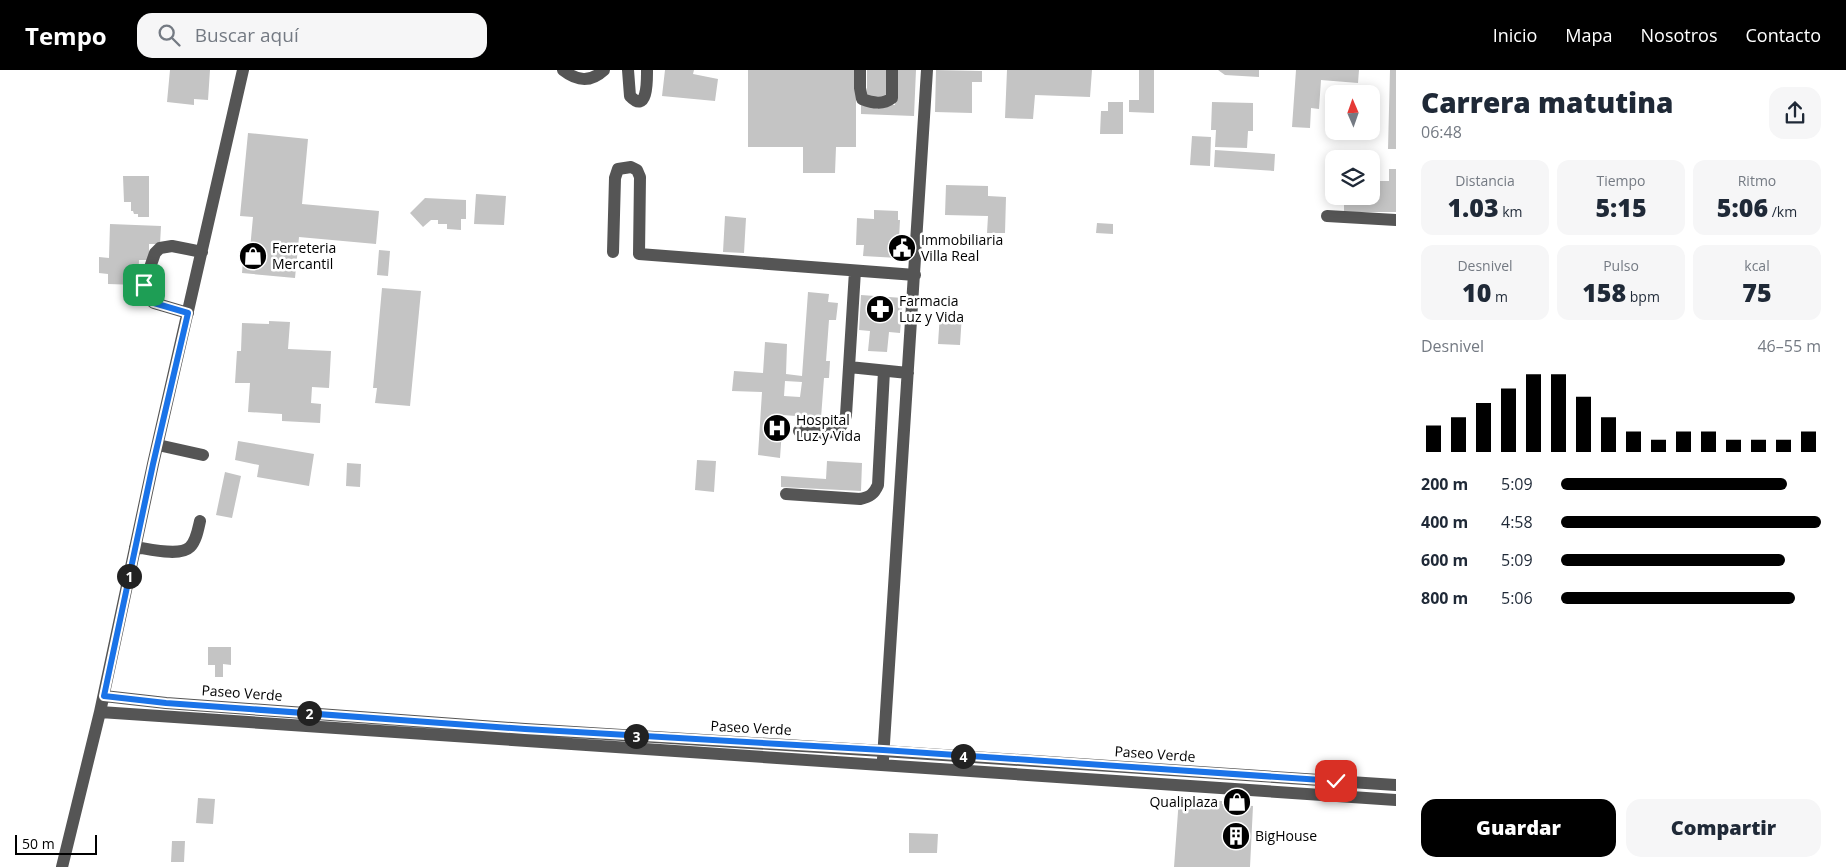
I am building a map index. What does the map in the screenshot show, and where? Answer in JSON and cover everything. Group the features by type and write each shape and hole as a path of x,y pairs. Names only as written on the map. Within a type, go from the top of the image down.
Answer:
{"street":[{"path":"62,867 104,696 135,547 243,70"},
{"path":"563,70 575,79 585,79 598,75 604,70"},
{"path":"628,70 628,90 633,100 642,99 646,95 647,70"},
{"path":"860,70 862,99 886,103 892,98 892,70"},
{"path":"882,765 928,70"},
{"path":"613,252 615,178 618,169 631,167 637,170 640,177 639,254 915,274"},
{"path":"1327,216 1396,220"},
{"path":"188,313 154,303 145,296 144,285 155,252 160,248 172,246 202,252"},
{"path":"799,431 829,433 837,431 843,425 846,415 855,271"},
{"path":"849,367 908,373"},
{"path":"786,494 860,499 875,492 878,485 884,371"},
{"path":"158,445 203,455"},
{"path":"135,547 184,552 196,539 200,522"},
{"name":"Paseo Verde","path":"104,696 525,735 882,765 1396,800"},
{"name":"Paseo Verde","path":"100,712 525,735 883,750 1396,785"},
{"path":"1157,784 1158,769"}],"building":[{"path":"170,70 210,70 208,100 194,99 194,105 167,102"},
{"path":"665,70 694,70 693,74 718,79 715,101 662,96"},
{"path":"748,70 856,70 856,147 836,147 835,173 803,173 803,147 748,147"},
{"path":"867,70 887,70 888,97 867,97"},
{"path":"897,70 916,70 914,116 861,114 861,103 895,105"},
{"path":"936,70 982,71 982,82 972,82 972,113 935,112"},
{"path":"1007,70 1092,70 1090,97 1035,95 1033,119 1005,118"},
{"path":"1139,70 1154,70 1154,113 1129,112 1129,100 1139,100"},
{"path":"1218,70 1259,70 1259,77 1225,75"},
{"path":"1296,70 1359,70 1358,83 1321,80 1319,109 1311,108 1310,128 1292,127"},
{"path":"1390,70 1396,70 1396,149 1388,149"},
{"path":"1108,102 1123,102 1123,134 1100,134 1101,111 1108,111"},
{"path":"1212,102 1253,103 1253,131 1248,131 1247,148 1215,147 1216,130 1211,130"},
{"path":"248,133 308,139 302,204 379,211 376,244 299,237 295,278 242,273 243,260 249,260 253,217 240,216"},
{"path":"1192,136 1211,137 1210,166 1190,165"},
{"path":"1215,150 1275,154 1274,171 1214,167"},
{"path":"1389,169 1396,169 1396,212 1344,212 1344,205 1380,205 1380,181 1389,181"},
{"path":"123,176 149,176 149,217 138,217 138,214 134,214 131,211 131,202 124,202"},
{"path":"946,185 988,186 988,196 1006,197 1005,233 987,233 988,216 945,215"},
{"path":"476,194 506,196 504,225 474,224"},
{"path":"425,198 466,200 466,219 461,219 461,230 447,229 447,224 438,224 438,220 431,220 423,227 410,213"},
{"path":"874,210 898,211 898,220 900,220 898,258 863,256 864,245 856,245 857,218 874,219"},
{"path":"725,216 746,218 744,253 723,252"},
{"path":"1097,223 1113,224 1113,234 1096,233"},
{"path":"110,224 161,226 160,244 149,244 149,260 139,260 138,285 108,284 108,274 99,273 99,257 109,258"},
{"path":"379,250 390,251 388,276 377,275"},
{"path":"382,288 421,291 410,406 375,403 377,388 373,388"},
{"path":"808,292 829,294 828,302 838,303 836,320 829,320 826,361 830,361 829,378 824,378 821,418 783,415 780,458 758,455 762,392 732,391 734,371 763,373 765,342 787,344 786,374 802,376","holes":["785,381 802,382 800,397 784,396"]},
{"path":"861,295 903,298 900,333 889,332 887,352 868,351 870,331 859,330"},
{"path":"940,313 962,314 960,345 938,344"},
{"path":"269,321 290,322 288,349 331,351 329,388 312,387 311,403 321,404 320,423 282,421 282,414 248,412 250,383 235,383 237,351 241,351 242,323 269,324"},
{"path":"238,441 314,454 309,486 257,477 259,465 235,460"},
{"path":"697,460 716,461 714,492 695,490"},
{"path":"827,461 862,463 861,491 781,487 781,476 826,479"},
{"path":"347,463 361,464 360,487 346,486"},
{"path":"225,472 241,476 232,518 216,515"},
{"path":"208,647 231,647 231,665 223,664 223,677 215,677 215,665 208,665"},
{"path":"198,798 215,799 213,824 196,823"},
{"path":"1179,798 1222,801 1222,804 1253,806 1250,867 1174,867"},
{"path":"909,833 938,834 937,853 909,853"},
{"path":"172,841 185,841 184,862 171,862"}],"place":[{"name":"Immobiliaria Villa Real","path":"902,248"},
{"name":"Ferreteria Mercantil","path":"253,256"},
{"name":"Farmacia Luz y Vida","path":"880,309"},
{"name":"Hospital Luz y Vida","path":"777,428"},
{"name":"Qualiplaza","path":"1237,802"},
{"name":"BigHouse","path":"1236,836"}],"route":[{"path":"144,285 145,296 154,303 188,313 153,464 104,696 166,703 525,729 883,750 1336,781"}]}
